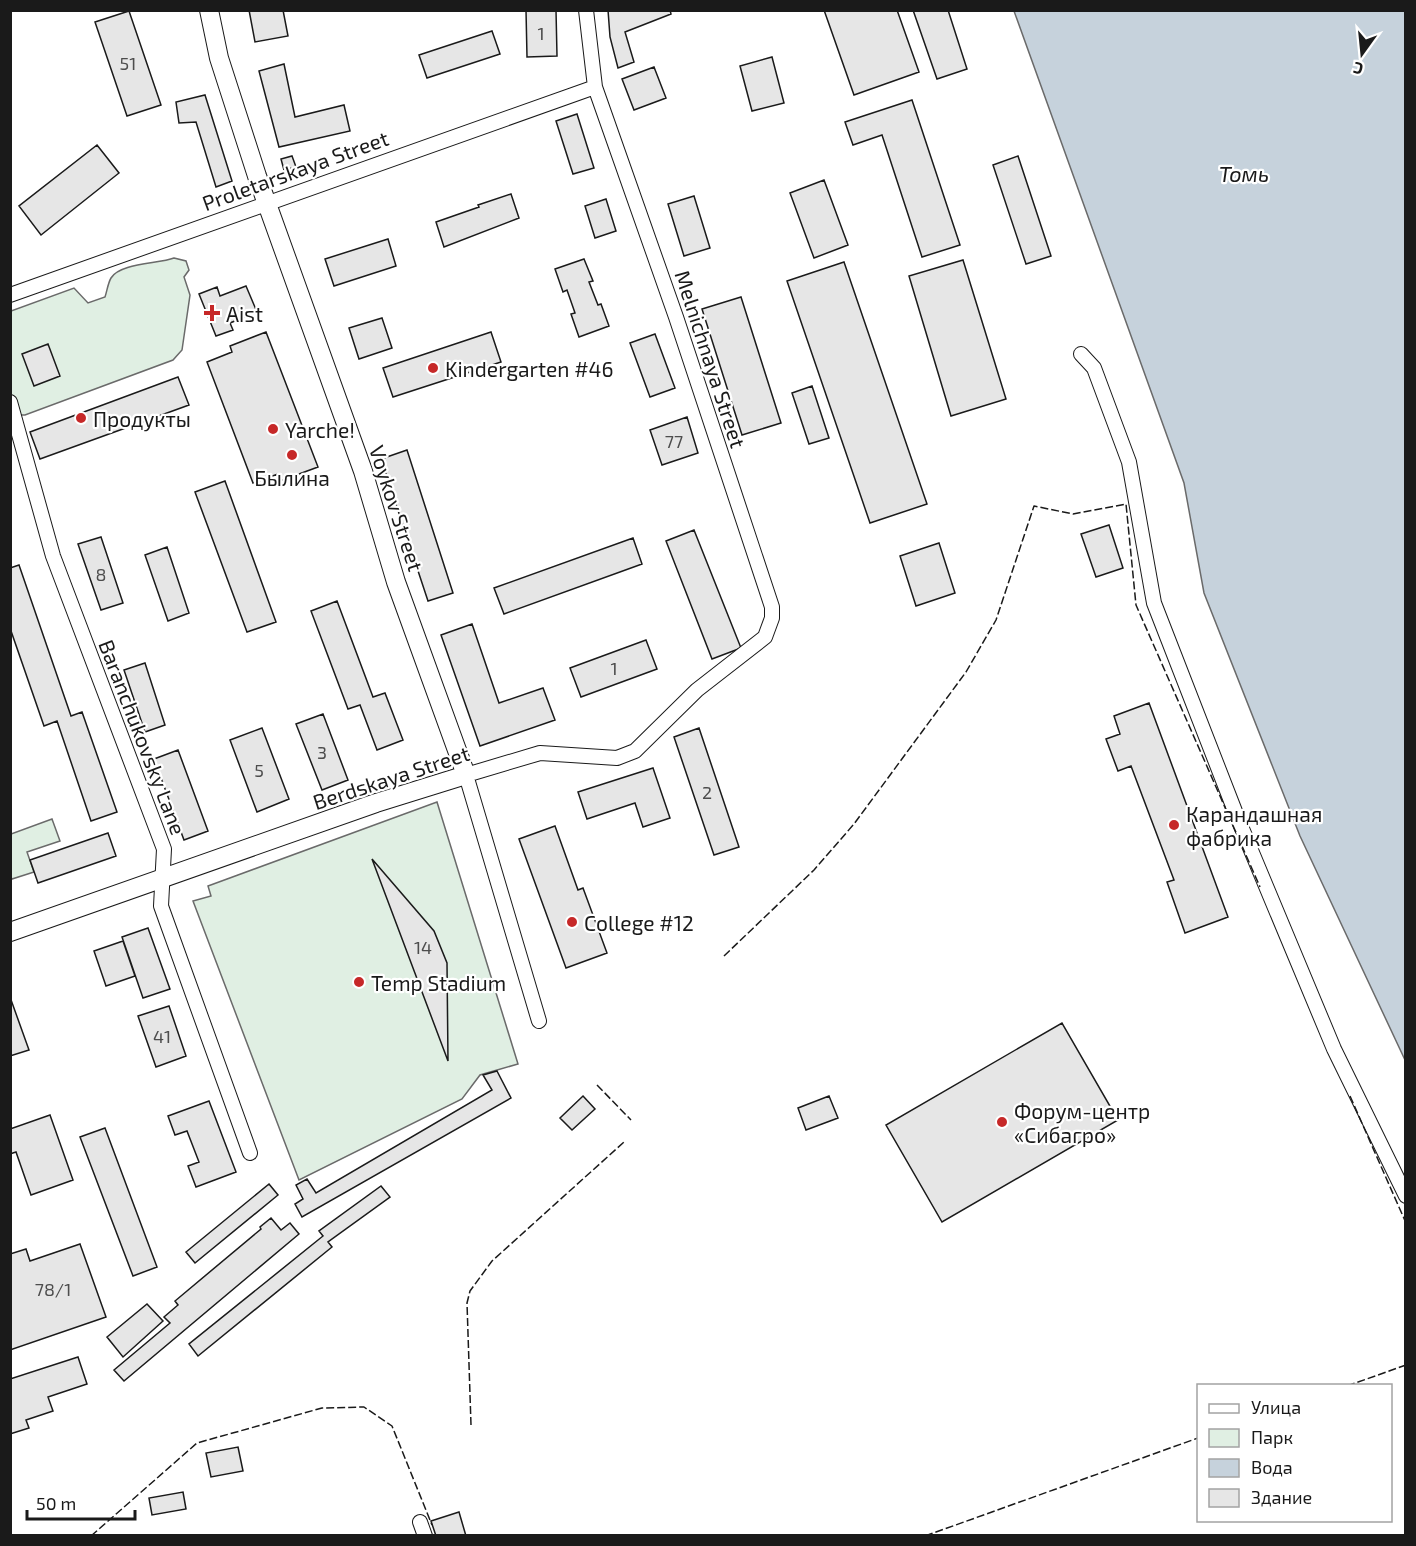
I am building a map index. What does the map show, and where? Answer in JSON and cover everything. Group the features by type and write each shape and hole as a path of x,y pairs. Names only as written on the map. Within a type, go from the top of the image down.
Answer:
{"street":[{"name":"Voykov Street","path":"209,10 219,58 267,202 363,471 396,582 466,775 539,1021"},
{"name":"Melnichnaya Street","path":"586,10 595,87 676,317 772,607 770,628 758,643"},
{"name":"Proletarskaya Street","path":"10,295 595,87"},
{"path":"1080,354 1094,368 1129,462 1154,603 1238,819 1330,1038 1406,1196"},
{"name":"Baranchukovsky Lane","path":"10,402 53,556 164,849 161,906 250,1153"},
{"name":"Berdskaya Street","path":"10,932 376,803 540,753 617,759 635,752 697,690 758,643"}],"green space":[{"path":"174,258 186,261 189,270 184,277 190,295 182,350 173,360 25,415 11,415 11,311 74,288 88,303 105,297 111,278 122,269"},
{"name":"Temp Stadium","path":"437,802 518,1064 480,1075 462,1099 299,1180 193,901 211,896 208,886"},
{"path":"52,819 60,841 27,852 34,872 12,879 10,875 11,834"}],"water":[{"name":"Томь","path":"1014,11 1405,11 1405,1060 1300,836 1204,593 1184,483"}],"building":[{"path":"249,10 283,10 288,36 255,42"},
{"path":"526,10 556,10 557,56 527,57"},
{"path":"608,10 670,10 671,14 625,32 634,62 618,68 610,37"},
{"path":"824,10 897,10 919,72 854,95"},
{"path":"913,10 948,10 967,69 937,79"},
{"path":"129,11 161,105 127,116 95,22"},
{"path":"492,31 500,54 427,78 419,55"},
{"path":"772,57 784,103 752,111 740,66"},
{"path":"284,64 295,117 344,105 350,131 279,147 259,71"},
{"path":"654,67 666,98 634,110 622,79"},
{"path":"205,95 232,181 216,187 196,122 179,123 176,102"},
{"path":"912,100 960,245 922,257 882,135 853,145 845,122"},
{"path":"577,114 594,168 573,174 556,121"},
{"path":"97,145 119,173 41,235 19,206"},
{"path":"292,156 296,167 284,170 281,159"},
{"path":"1018,156 1051,256 1026,264 993,165"},
{"path":"824,180 848,245 814,258 790,193"},
{"path":"511,194 519,218 444,247 436,222"},
{"path":"694,196 710,248 684,256 668,204"},
{"path":"606,199 616,231 595,238 585,206"},
{"path":"388,239 396,266 334,286 325,259"},
{"path":"584,259 593,281 589,282 598,305 601,304 609,326 579,337 571,314 575,313 567,290 563,292 555,269"},
{"path":"963,260 1006,399 951,416 909,276"},
{"path":"844,262 927,504 870,523 787,281"},
{"path":"246,286 257,312 230,323 233,330 216,336 199,294 217,287 220,296"},
{"path":"741,297 781,423 742,435 702,309"},
{"path":"382,318 392,348 359,359 349,328"},
{"path":"266,332 318,467 280,481 278,474 253,483 207,362 232,352 230,346"},
{"path":"491,332 501,362 393,397 383,368"},
{"path":"655,334 675,388 650,397 630,343"},
{"path":"48,344 60,376 34,386 22,354"},
{"path":"178,377 189,405 40,459 30,432"},
{"path":"812,386 829,438 809,444 792,393"},
{"path":"687,417 698,453 662,465 650,430"},
{"path":"407,450 453,593 428,601 381,459"},
{"path":"225,481 276,622 247,632 195,492"},
{"path":"1109,525 1123,568 1096,577 1081,534"},
{"path":"694,530 741,648 712,659 666,541"},
{"path":"101,537 123,603 101,610 78,544"},
{"path":"633,538 642,564 504,614 494,588"},
{"path":"939,543 955,593 916,606 900,556"},
{"path":"167,547 189,613 168,621 145,555"},
{"path":"19,565 71,716 82,712 117,812 91,821 57,721 44,726 10,628 10,568"},
{"path":"337,601 373,697 385,693 403,740 377,750 360,705 348,709 311,611"},
{"path":"472,624 499,703 543,688 555,720 480,746 441,635"},
{"path":"646,640 657,669 581,697 570,668"},
{"path":"145,663 165,725 145,732 124,670"},
{"name":"Карандашная фабрика","path":"1149,703 1228,917 1185,933 1167,882 1174,880 1131,766 1118,771 1106,739 1120,734 1114,716"},
{"path":"323,714 348,780 322,790 296,724"},
{"path":"262,728 289,799 257,812 230,740"},
{"path":"699,728 739,847 714,855 674,737"},
{"path":"178,750 208,831 184,840 154,759"},
{"path":"653,768 670,818 643,827 635,803 587,819 578,792"},
{"name":"College #12","path":"555,826 578,890 583,888 607,953 566,968 519,839"},
{"path":"108,833 116,856 38,883 30,860"},
{"path":"372,859 434,931 447,963 448,1061"},
{"path":"148,928 170,989 143,998 122,937"},
{"path":"123,941 135,976 106,986 94,951"},
{"path":"10,997 29,1050 10,1056"},
{"path":"169,1006 186,1056 156,1067 138,1016"},
{"name":"Форум-центр «Сибагро»","path":"1062,1023 1118,1120 942,1222 886,1125"},
{"path":"497,1071 511,1098 302,1217 295,1204 303,1199 296,1185 307,1179 316,1193 492,1090 483,1075"},
{"path":"583,1096 595,1109 572,1130 560,1118"},
{"path":"829,1096 838,1118 806,1130 798,1108"},
{"path":"209,1101 236,1172 196,1187 188,1166 199,1162 187,1131 175,1135 168,1116"},
{"path":"50,1115 73,1180 31,1195 16,1152 10,1154 10,1129"},
{"path":"105,1128 157,1267 133,1276 80,1137"},
{"path":"269,1184 278,1195 195,1263 186,1252"},
{"path":"381,1186 390,1197 328,1242 332,1247 198,1356 189,1344 323,1236 319,1231"},
{"path":"271,1218 281,1230 290,1223 299,1234 124,1381 114,1370 170,1323 164,1317 178,1305 175,1301"},
{"path":"80,1244 106,1317 10,1350 10,1254 26,1249 30,1261"},
{"path":"147,1304 163,1321 123,1357 107,1337"},
{"path":"78,1357 87,1384 48,1397 53,1411 26,1420 29,1428 10,1434 10,1379"},
{"path":"238,1447 243,1471 211,1477 206,1453"},
{"path":"183,1492 186,1509 152,1515 149,1498"},
{"path":"459,1512 466,1536 436,1536 431,1521"}],"fence":[{"path":"724,956 814,870 854,824 966,672 996,620 1034,506 1073,514 1126,504 1136,605 1260,887"},
{"path":"597,1085 631,1120"},
{"path":"1350,1096 1406,1223"},
{"path":"471,1425 467,1303 470,1291 492,1261 624,1142"},
{"path":"1353,1384 1406,1365"},
{"path":"91,1536 197,1443 322,1408 364,1407 392,1426 432,1525"},
{"path":"925,1536 1197,1438"}],"place":[{"name":"Aist","path":"212,313"},
{"name":"Kindergarten #46","path":"433,368"},
{"name":"Продукты","path":"81,418"},
{"name":"Yarche!","path":"273,429"},
{"name":"Былина","path":"292,455"},
{"name":"Карандашная фабрика","path":"1174,825"},
{"name":"College #12","path":"572,922"},
{"name":"Temp Stadium","path":"359,982"},
{"name":"Форум-центр «Сибагро»","path":"1002,1122"}]}
